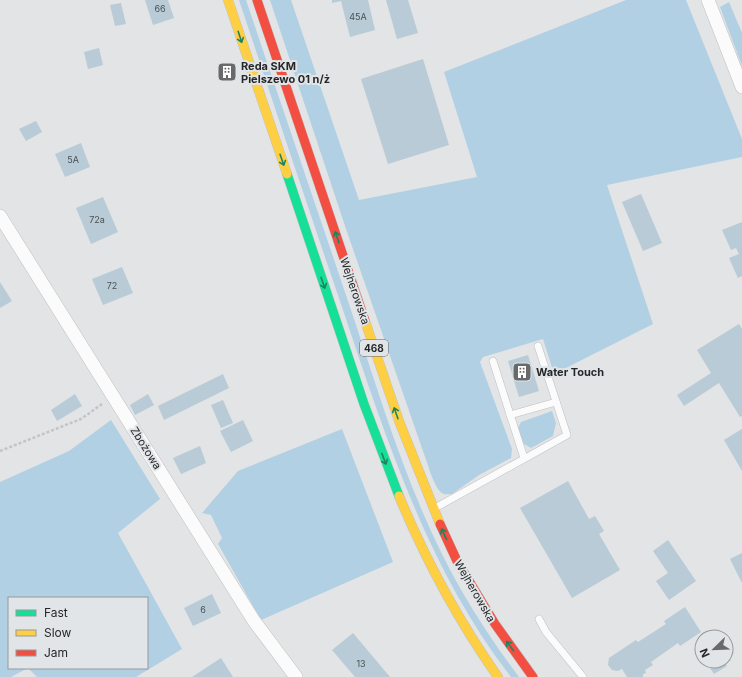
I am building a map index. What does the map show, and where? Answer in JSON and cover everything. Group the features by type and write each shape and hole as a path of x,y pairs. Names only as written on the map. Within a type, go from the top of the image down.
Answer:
{"main road":[{"name":"468","path":"228,0 384,460 405,512 445,594 483,657 498,677"},
{"name":"Wejherowska","path":"257,0 399,421 433,509 457,561 494,624 533,677"}],"street":[{"path":"708,0 742,87"},
{"name":"Zbożowa","path":"2,222 114,396 254,621 296,677"}],"lane":[{"path":"433,509 567,435 538,346"},
{"path":"493,361 524,458"},
{"path":"510,415 556,402"},
{"path":"539,619 546,632 583,677"}],"path":[{"path":"0,451 81,420 114,396"}],"shaded area":[{"path":"239,0 246,0 380,398 414,492 441,552 458,585 487,632 519,677 511,677 481,635 455,592 411,500 375,404"},
{"path":"270,0 291,0 359,200 477,177 444,72 626,0 686,0 742,139 742,157 607,185 653,324 554,374 543,339 483,357 480,362 512,449 511,458 479,475 452,494 442,493 436,486 346,229"},
{"path":"729,2 742,33 742,66 720,7"},
{"path":"552,411 556,423 553,436 531,448 524,444 518,428 521,422"},
{"path":"111,420 160,499 118,533 182,649 136,677 37,677 29,669 148,669 148,597 8,597 8,669 26,669 11,677 0,677 0,482 69,451"},
{"path":"342,429 393,562 261,620 218,544 222,538 211,515 202,513 238,471"}],"building":[{"path":"145,0 168,0 174,18 153,25"},
{"path":"332,0 368,0 375,30 350,37 341,1 332,3"},
{"path":"386,0 408,0 418,33 397,39"},
{"path":"121,3 126,24 115,26 110,5"},
{"path":"99,48 103,65 88,69 84,52"},
{"path":"423,59 449,145 388,164 361,79"},
{"name":"Reda SKM Pielszewo 01 n/ż","path":"228,66 231,77 227,78 224,67"},
{"path":"36,121 42,132 26,141 19,129"},
{"path":"81,143 90,167 65,177 55,154"},
{"path":"641,194 662,243 643,251 622,202"},
{"path":"103,197 118,232 91,244 76,208"},
{"path":"742,222 742,276 738,278 729,258 739,254 736,248 731,250 722,230"},
{"path":"122,267 133,293 103,305 92,279"},
{"path":"0,282 12,301 0,308"},
{"path":"739,324 742,329 742,416 740,417 719,383 684,406 677,395 711,373 697,350"},
{"name":"Water Touch","path":"528,355 539,391 519,397 508,361"},
{"path":"223,374 229,388 164,420 158,406"},
{"path":"75,394 82,406 57,421 51,410"},
{"path":"148,394 154,405 135,415 130,405"},
{"path":"223,400 233,423 221,428 211,405"},
{"path":"243,420 253,441 231,452 220,431"},
{"path":"742,429 742,471 724,440"},
{"path":"200,446 206,463 181,474 173,458"},
{"path":"568,481 589,519 595,516 604,531 599,534 620,570 572,598 520,508"},
{"path":"668,540 696,581 669,600 656,581 668,573 653,551"},
{"path":"742,553 742,583 730,559"},
{"path":"212,594 221,613 193,626 184,608"},
{"path":"685,607 699,629 694,629 694,637 680,646 678,643 651,662 653,665 645,670 646,673 643,674 643,677 627,677 622,669 618,671 612,670 608,665 609,658 636,640 638,642 666,624 664,621"},
{"path":"353,633 390,677 355,677 332,650"},
{"path":"221,658 233,677 192,677"},
{"path":"711,669 722,669 714,674"}],"traffic: fast":[{"path":"287,174 364,404 399,496"}],"traffic: slow":[{"path":"228,0 287,174"},
{"path":"365,321 399,421 440,524"},
{"path":"399,496 420,544 456,612 483,656 498,677"}],"traffic: jam":[{"path":"257,0 365,321"},
{"path":"440,524 457,561 495,624 533,677"}],"place":[{"name":"Reda SKM Pielszewo 01 n/ż","path":"227,72"},
{"name":"Water Touch","path":"522,372"}]}
